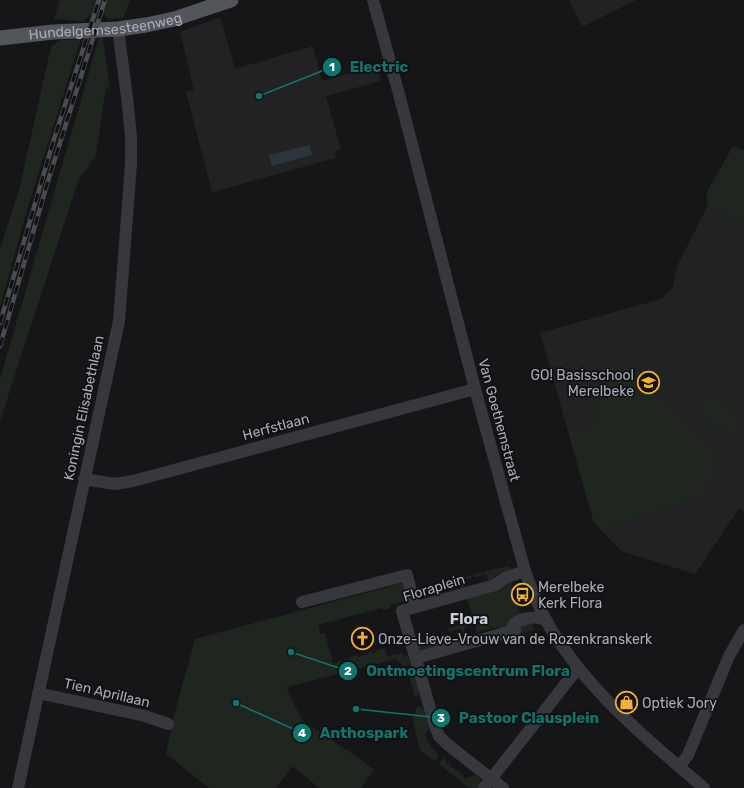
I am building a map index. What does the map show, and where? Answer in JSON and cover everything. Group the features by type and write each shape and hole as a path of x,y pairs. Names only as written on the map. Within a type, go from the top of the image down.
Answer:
{"main road":[{"name":"Hundelgemsesteenweg","path":"0,38 42,33 118,29 146,25 174,19 231,0"}],"street":[{"name":"Van Goethemstraat","path":"373,0 399,94 475,389 525,571 534,595 547,621 564,649 578,668 618,712 704,788"},
{"name":"Koningin Elisabethlaan","path":"18,788 119,321 130,164 130,129 118,29"},
{"name":"Herfstlaan","path":"84,479 115,484 133,481 475,389"},
{"name":"Floraplein","path":"416,662 402,611 495,585 505,578 525,571"},
{"path":"302,602 407,575 415,608"},
{"path":"503,788 487,784 439,736 434,726 416,662 510,632 515,630 513,625 515,623 530,618 536,617 547,621"},
{"path":"679,767 688,755 729,656 744,630"},
{"path":"487,784 578,668"},
{"name":"Tien Aprillaan","path":"38,693 145,716 168,724"}],"shaded area":[{"path":"60,0 94,0 89,16 83,21 54,19"},
{"path":"94,0 110,0 105,15 89,16"},
{"path":"110,0 130,0 123,18 108,19 105,15"},
{"path":"569,0 636,0 582,27"},
{"path":"220,17 235,69 313,46 322,81 377,66 381,81 326,96 341,150 335,151 336,158 212,192 186,92 194,90 180,32"},
{"path":"99,38 103,38 110,90 106,87 96,155 78,181 0,421 0,379"},
{"path":"81,39 26,213 0,307 0,249 19,190 51,47 61,40"},
{"path":"309,145 312,155 272,166 269,155"},
{"path":"733,146 744,150 744,226 707,207 707,192"},
{"name":"GO! Basisschool Merelbeke","path":"707,207 744,226 744,511 739,508 695,574 621,551 594,523 540,333 661,299 673,287 677,266"},
{"path":"600,363 624,370 631,380 678,410 720,457 703,495 603,530 594,523 569,434 594,422"},
{"path":"732,391 741,397 735,405 726,400"},
{"path":"710,393 744,417 731,435 697,412"},
{"path":"508,566 511,568 509,572 496,575 492,581 489,582 486,574 475,577 475,574"},
{"path":"473,575 473,577 463,580 465,587 461,589 459,581 439,586 441,595 438,594 436,585"},
{"path":"511,581 520,613 527,613 513,629 500,633 498,627 477,632 467,598"},
{"path":"403,583 409,603 406,604 404,602 390,605 391,608 382,610 382,608 318,625 321,634 325,633 333,663 350,659 350,657 357,655 358,657 371,652 377,652 377,650 384,648 387,656 402,653 403,657 408,655 410,665 404,666 396,659 287,687 302,720 374,770 361,788 319,788 293,766 276,788 209,788 166,754 173,719 195,639"},
{"path":"532,622 534,630 519,634 517,624"},
{"path":"466,623 467,627 464,628 466,635 463,636 461,629 449,632 448,628"},
{"path":"421,637 423,645 447,639 449,644 425,649 420,653 415,639"},
{"path":"409,676 415,678 419,692 418,696 415,698"},
{"path":"417,706 421,707 424,711 429,729 425,734 428,743 439,756 435,761 420,750 413,721"},
{"path":"444,757 447,764 450,763 451,768 454,767 456,771 459,770 460,775 463,774 464,779 475,775 477,776 481,782 481,788 469,788 439,764"}],"railway":[{"path":"0,323 54,139 99,0"},
{"path":"0,346 48,181 105,0"}],"place":[{"name":"Electric","path":"259,96"},
{"name":"GO! Basisschool Merelbeke","path":"649,383"},
{"name":"Merelbeke Kerk Flora","path":"522,595"},
{"name":"Onze-Lieve-Vrouw van de Rozenkranskerk","path":"363,639"},
{"name":"Ontmoetingscentrum Flora","path":"291,652"},
{"name":"Anthospark","path":"236,703"},
{"name":"Optiek Jory","path":"626,703"},
{"name":"Pastoor Clausplein","path":"356,709"}],"district":[{"name":"Flora","path":"469,619"}]}
